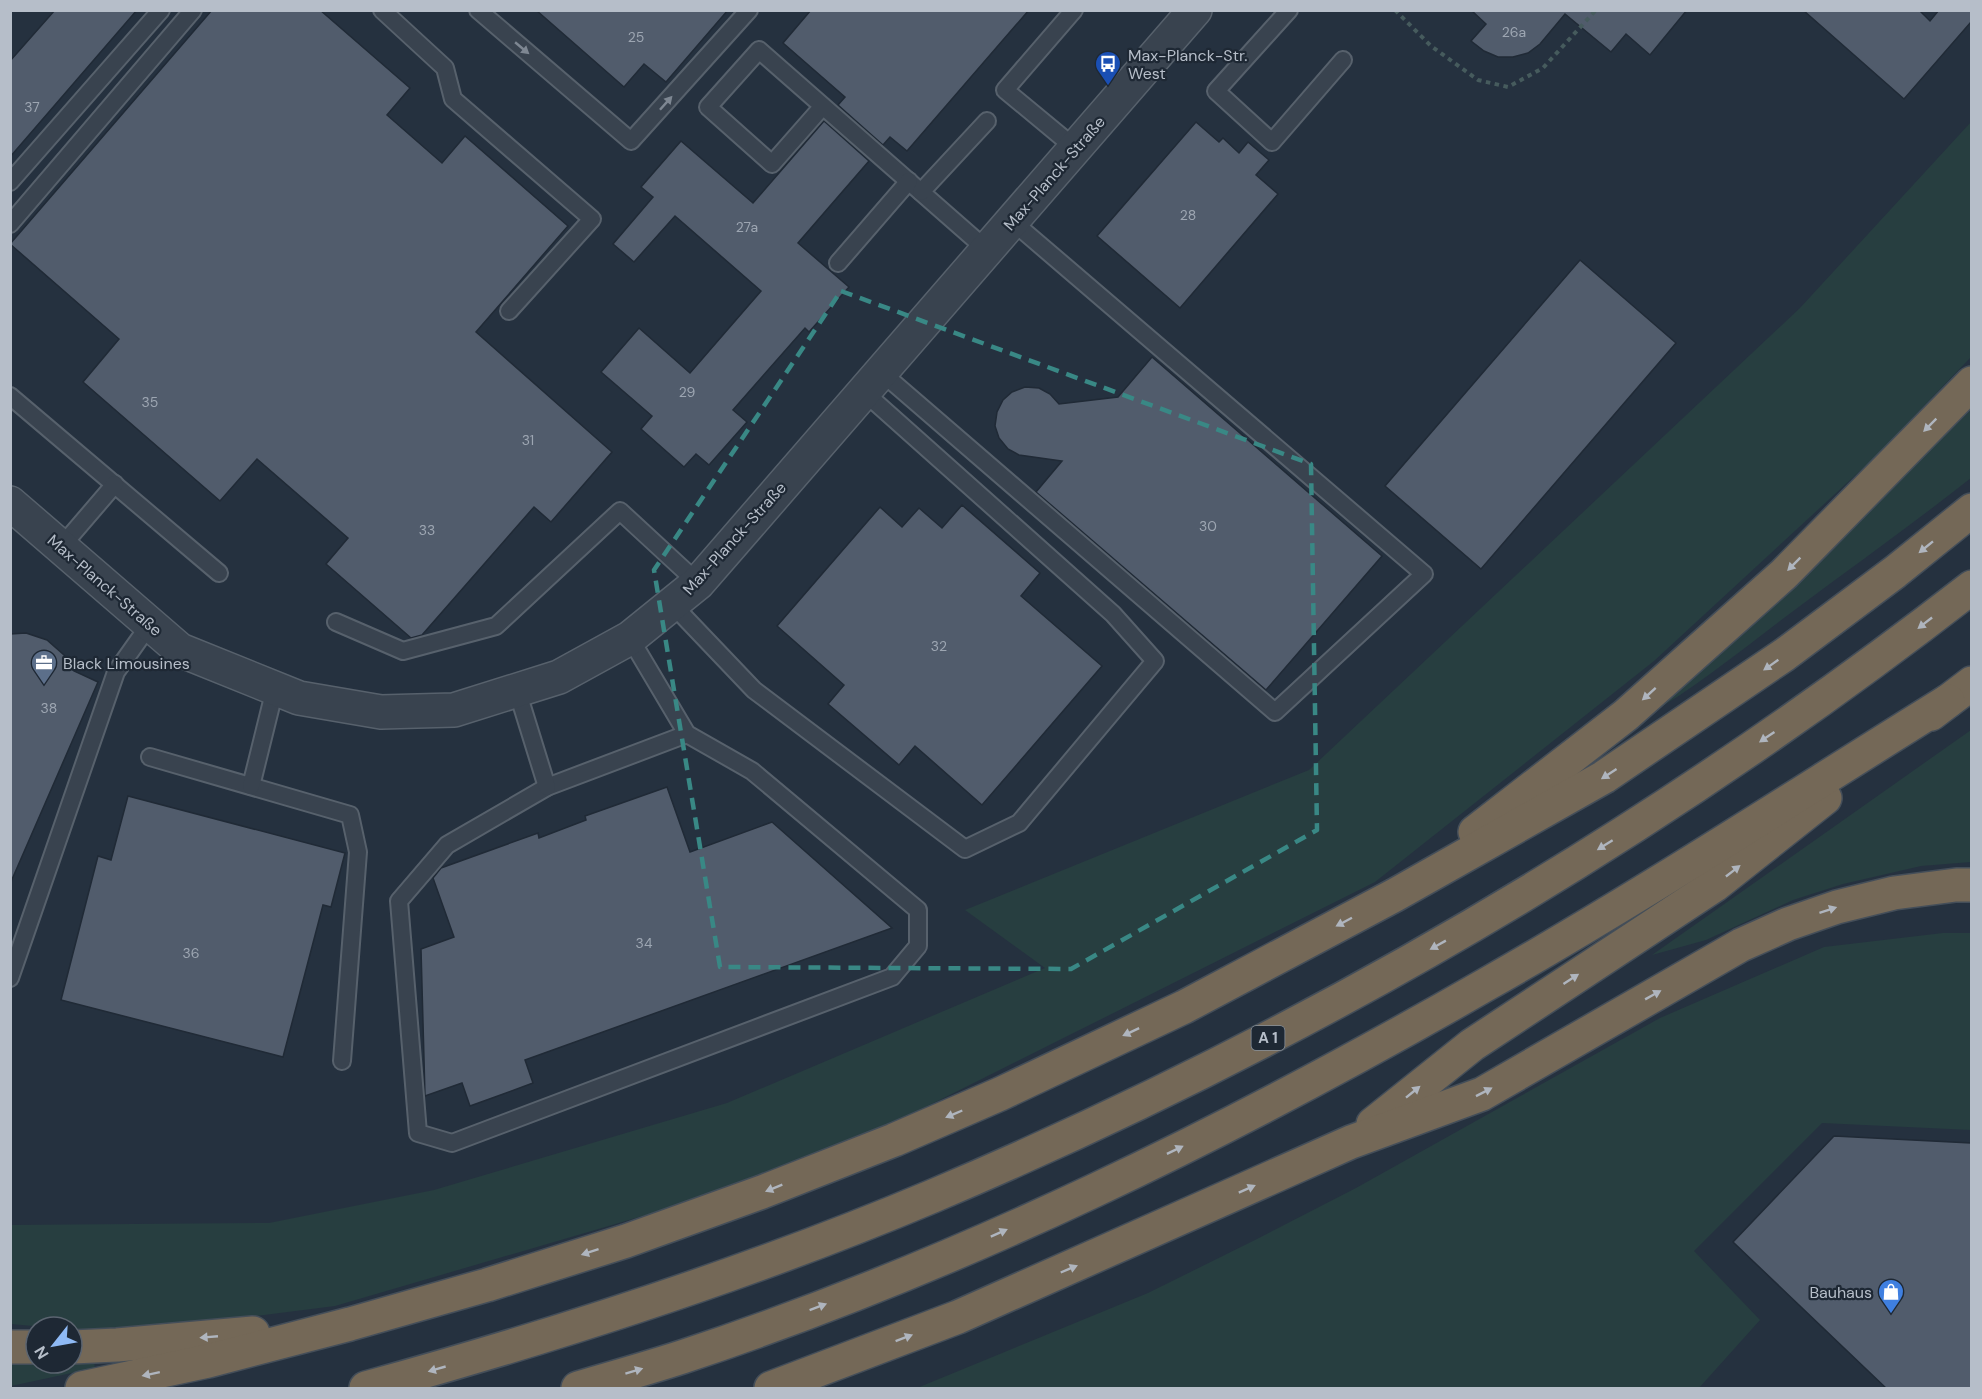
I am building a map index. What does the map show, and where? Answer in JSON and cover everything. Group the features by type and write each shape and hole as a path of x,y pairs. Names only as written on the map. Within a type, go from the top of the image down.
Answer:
{"highway":[{"path":"1395,895 1626,715 1784,574 1971,383"},
{"path":"82,1389 208,1361 351,1324 487,1285 626,1241 762,1192 894,1140 1000,1094 1184,1007 1395,895 1604,777 1784,655 1895,572 1971,510"},
{"name":"A 1","path":"366,1389 494,1353 623,1311 803,1247 931,1197 1079,1131 1226,1060 1442,943 1606,845 1787,724 1918,629 1971,587"},
{"path":"1351,1142 1472,1045 1715,885 1960,692"},
{"path":"578,1389 683,1356 814,1309 933,1262 1042,1214 1190,1143 1337,1068 1488,984 1618,906 1960,692"},
{"path":"771,1389 989,1304 1351,1142 1482,1094 1741,945 1788,924 1837,907 1894,893 1971,885"},
{"path":"84,1347 117,1346 351,1324"},
{"path":"800,1389 859,1356"}],"street":[{"name":"Max-Planck-Straße","path":"10,503 180,650 299,698 381,712 454,710 559,677 630,638 698,583 1195,10"}],"lane":[{"path":"10,182 161,10"},
{"path":"10,224 193,10"},
{"path":"382,10 445,68 453,99 592,219 509,310"},
{"path":"478,10 631,141 749,10"},
{"path":"1074,10 1005,90 1075,148"},
{"path":"1289,10 1216,91 1272,142 1343,60"},
{"path":"823,106 772,164 708,107 759,50 915,186 987,250"},
{"path":"838,263 915,186 987,121"},
{"path":"872,382 1275,712 1424,574 1012,221"},
{"path":"672,604 754,690 965,849 1019,823 1155,661 1113,614 872,382"},
{"path":"10,396 219,573"},
{"path":"61,547 115,484"},
{"path":"336,622 403,651 496,626 621,511 698,583"},
{"path":"10,978 116,672 150,624"},
{"path":"630,638 687,734 752,771 918,910 918,946 892,977 463,1139 452,1143 418,1133 399,900 447,845 547,787 687,734"},
{"path":"251,786 275,689"},
{"path":"517,690 547,787"},
{"path":"150,757 350,815 358,852 342,1061"}],"path":[{"path":"1395,10 1431,46 1478,80 1508,87 1544,68 1596,10"}],"highlighted area":[{"path":"841,291 1311,464 1317,830 1071,969 720,967 654,570"}],"green space":[{"path":"1971,122 1971,357 1874,458 1654,661 1375,882 886,1127 670,1208 335,1306 112,1334 84,1331 84,1315 24,1315 24,1325 11,1324 10,1225 269,1223 434,1190 727,1103 1045,968 965,910 1309,770 1800,308"},
{"path":"1971,410 1971,478 1721,666 1684,693 1644,717 1836,543"},
{"path":"1971,730 1971,862 1921,866 1843,884 1793,900 1706,940 1652,955"},
{"path":"1943,933 1971,933 1971,1130 1822,1123 1694,1251 1760,1320 1699,1388 917,1388 1148,1293 1257,1239 1356,1188 1660,1018 1824,947"},
{"path":"84,1361 94,1361 95,1368 84,1370"},
{"path":"11,1362 24,1362 24,1375 62,1375 11,1386"}],"building":[{"path":"55,10 137,10 10,157 10,61"},
{"path":"212,10 320,10 410,88 387,115 442,163 465,136 568,226 476,332 612,452 551,522 534,507 422,635 411,638 326,564 348,538 257,459 220,501 83,382 119,339 10,244"},
{"path":"536,10 728,10 666,82 644,64 624,87"},
{"path":"811,10 1029,10 907,151 890,137 883,145 838,105 845,97 783,43"},
{"path":"1471,10 1687,10 1650,55 1626,34 1611,52 1565,14 1540,44 1528,53 1513,57 1498,57 1484,51 1471,41 1486,24"},
{"path":"1803,10 1919,10 1930,21 1939,10 1971,10 1971,22 1904,99"},
{"path":"824,121 869,161 798,243 849,287 809,332 805,328 733,410 747,422 709,465 696,454 684,467 641,429 652,416 601,372 639,328 690,373 761,291 675,216 634,262 613,244 653,197 641,187 681,141 753,203"},
{"path":"1196,122 1219,142 1223,138 1239,153 1248,142 1269,160 1256,175 1278,194 1180,308 1097,236"},
{"path":"1580,260 1676,343 1481,569 1385,486"},
{"path":"1152,357 1382,556 1266,690 1036,492 1062,461 1019,455 1008,449 999,438 995,426 997,412 1003,400 1012,392 1025,387 1039,388 1050,394 1059,404 1118,397"},
{"path":"962,505 1040,573 1021,596 1102,666 982,805 915,746 899,765 828,704 844,685 777,626 880,507 902,527 919,508 942,528"},
{"path":"26,633 47,640 64,655 74,671 98,682 10,884 10,634"},
{"path":"667,787 690,852 772,822 892,928 525,1060 533,1083 470,1106 462,1083 425,1096 421,949 454,937 433,878 441,868 538,833 539,838 586,820 585,816"},
{"path":"128,796 345,853 331,907 323,905 283,1057 61,1000 98,856 111,860"},
{"name":"Bauhaus","path":"1834,1136 1971,1143 1971,1389 1887,1389 1733,1242"}],"place":[{"name":"Max-Planck-Str. West","path":"1108,87"},
{"name":"Black Limousines","path":"44,686"},
{"name":"Bauhaus","path":"1891,1315"}]}
